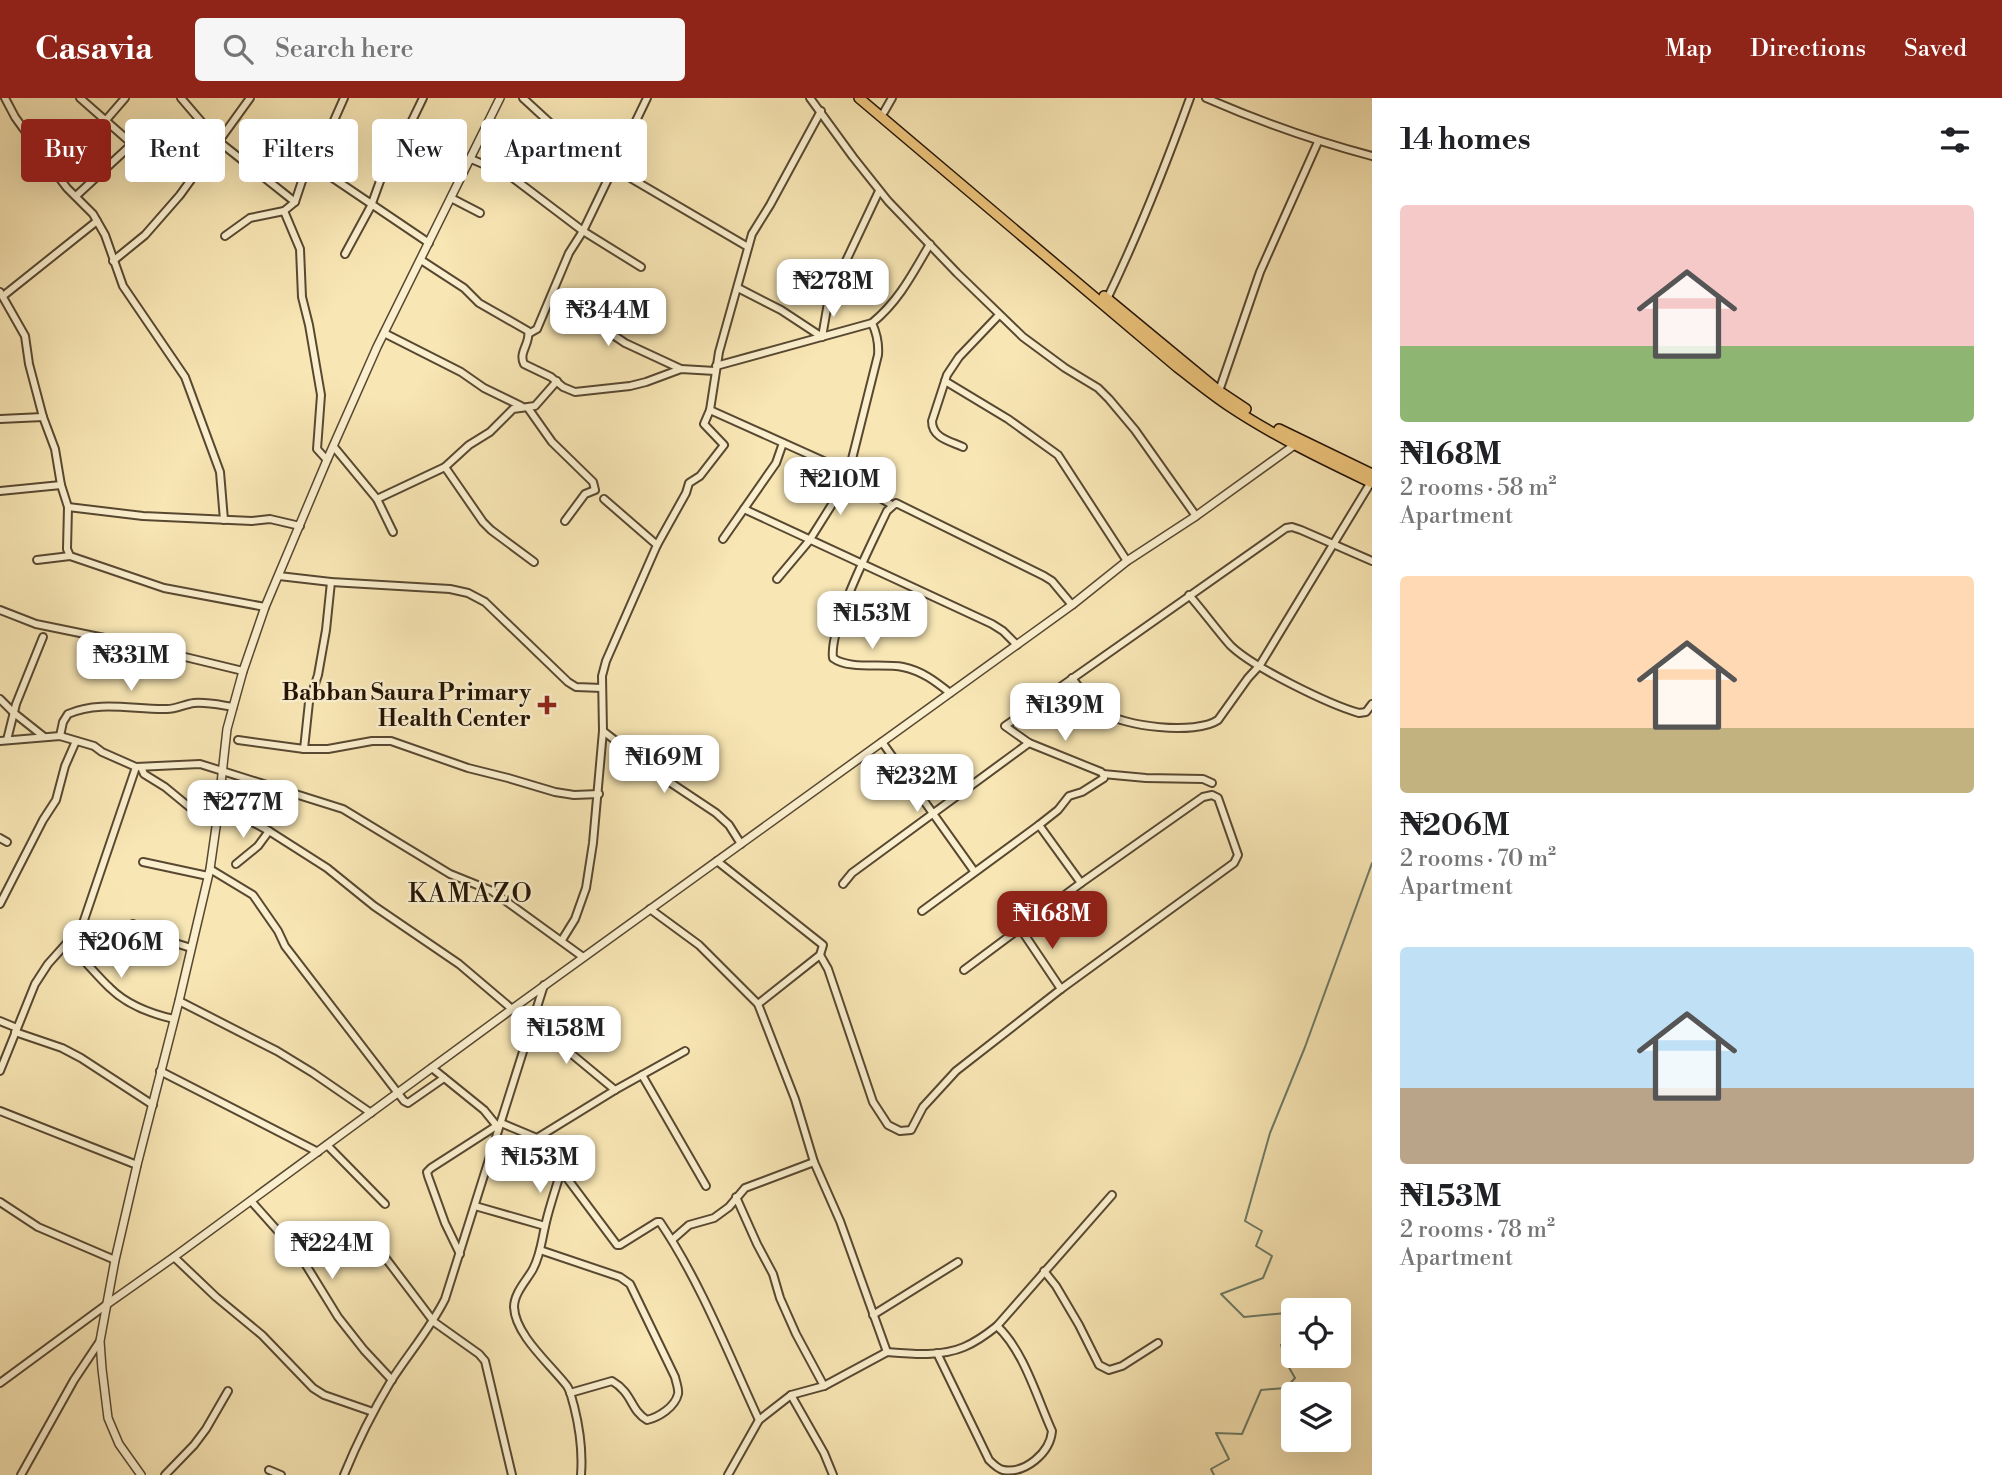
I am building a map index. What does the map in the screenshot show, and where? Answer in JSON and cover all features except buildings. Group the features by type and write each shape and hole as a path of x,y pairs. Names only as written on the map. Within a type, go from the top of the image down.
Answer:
{"main road":[{"path":"859,98 1219,391 1280,429 1372,474"},
{"path":"867,98 1187,374 1232,408 1372,482"}],"street":[{"path":"5,98 15,117 51,167 93,214 105,235 123,286 185,377 220,472 224,520"},
{"path":"80,98 105,119"},
{"path":"107,119 125,98"},
{"path":"181,98 199,119"},
{"path":"225,134 250,98"},
{"path":"335,119 344,98"},
{"path":"345,254 371,204 384,170 422,98"},
{"path":"141,1475 119,1444 108,1418 100,1341 136,1165 209,872 218,820 227,729 265,607 327,460 384,333 500,98"},
{"path":"523,98 546,119"},
{"path":"638,119 648,98"},
{"path":"810,98 879,191 999,315 1023,337 1098,388 1109,399 1135,429 1196,516"},
{"path":"884,112 892,98"},
{"path":"1107,299 1134,244 1190,98"},
{"path":"1206,98 1318,142 1372,156"},
{"path":"562,940 575,919 586,888 599,794 603,731 602,688 606,661 657,545 690,483 700,476 724,445 704,424 710,410 716,369 748,247 757,224 821,111"},
{"path":"111,125 131,145 111,164"},
{"path":"1219,391 1260,272 1318,142"},
{"path":"225,145 295,202"},
{"path":"471,159 509,175 583,231 641,267"},
{"path":"76,196 91,182"},
{"path":"113,261 145,235 190,182"},
{"path":"225,236 250,218 284,211 295,202 302,182"},
{"path":"339,182 429,243"},
{"path":"608,182 569,253 537,330 530,333 522,356 524,364 575,392 629,386 681,369 716,369 872,323 904,291 930,244"},
{"path":"637,182 748,247"},
{"path":"822,337 829,297 879,191"},
{"path":"452,198 481,213"},
{"path":"284,211 300,249 302,297 321,395 317,449 327,460"},
{"path":"70,556 67,549 68,507 55,449 43,417 25,337 1,294 97,222"},
{"path":"421,261 464,288 479,303 530,333"},
{"path":"737,288 781,310 822,337"},
{"path":"553,294 625,343 681,369"},
{"path":"963,447 935,434 932,421 947,375 959,357 999,315"},
{"path":"777,579 809,541 848,479 847,466 852,459 879,345 872,323"},
{"path":"384,333 461,372 484,388 525,407 552,442 593,482 595,490 585,494 565,521"},
{"path":"377,499 445,467 469,444 490,432 513,409 535,407 558,381"},
{"path":"945,381 1008,419 1058,455 1127,561"},
{"path":"710,410 837,467 847,466"},
{"path":"0,419 43,417"},
{"path":"723,539 776,463 783,443"},
{"path":"0,1383 544,985 1072,605 1127,561 1196,516 1296,444"},
{"path":"334,447 377,499 393,533"},
{"path":"445,467 483,522 534,562"},
{"path":"848,479 892,505"},
{"path":"1072,678 1101,710 1113,717 1137,724 1206,726 1218,720 1260,665 1372,482"},
{"path":"0,491 61,485"},
{"path":"604,499 657,545"},
{"path":"950,693 930,676 917,671 900,666 842,663 833,658 834,636 863,564 892,505 896,503 1044,576 1052,581 1072,605"},
{"path":"68,507 142,516 252,521 270,519 300,526"},
{"path":"744,509 992,624 1017,645"},
{"path":"1212,783 1203,779 1103,774 1029,743 1005,726 1286,528 1301,530 1372,561"},
{"path":"37,560 70,556 164,588 265,607"},
{"path":"279,576 450,589 468,593 485,602 568,682 576,687 602,688"},
{"path":"304,749 309,702 324,641 331,582"},
{"path":"1189,595 1231,646 1282,679 1351,711 1366,712 1372,704"},
{"path":"0,610 36,624 243,671"},
{"path":"43,637 3,741 60,736 94,746 138,767 193,810 218,820"},
{"path":"0,699 43,736"},
{"path":"60,736 68,714 85,708 117,706 171,709 186,704 206,703 233,707"},
{"path":"603,731 665,779 716,813 729,825 741,844"},
{"path":"238,740 304,749 328,749 372,741 391,741 468,768 555,793 599,794"},
{"path":"0,904 56,800 65,765 76,741"},
{"path":"882,742 974,871"},
{"path":"843,884 852,873 1029,743"},
{"path":"138,767 200,764 343,809 450,874 492,891 583,957"},
{"path":"0,1071 35,984 48,964 82,926 138,767"},
{"path":"922,911 1039,825 1058,810 1069,796 1102,781 1103,774"},
{"path":"820,955 828,970 873,1102 888,1125 900,1131 911,1130 923,1107 956,1072 1062,989 1234,863 1238,855 1218,798 1212,795 1203,797 964,970"},
{"path":"219,804 269,831 327,868 374,906 459,964 512,1009"},
{"path":"1039,825 1081,883"},
{"path":"236,864 258,846 269,831"},
{"path":"717,861 821,942 823,949 820,955 758,1004"},
{"path":"143,862 209,872 253,895 285,946 404,1101 408,1103 444,1078"},
{"path":"650,909 699,945 758,1004 795,1099 814,1162 840,1222 887,1352"},
{"path":"133,924 191,948"},
{"path":"1020,928 1062,989"},
{"path":"68,944 86,960 111,990 154,1014 174,1019"},
{"path":"353,1475 344,1473 373,1412 392,1380 434,1322 445,1299 544,985"},
{"path":"179,1001 277,1051 371,1113"},
{"path":"0,1021 81,1058 153,1105"},
{"path":"533,1022 615,1090"},
{"path":"537,1138 685,1051"},
{"path":"432,1068 499,1124 537,1138 617,1245 659,1221 698,1291 759,1420"},
{"path":"160,1071 318,1152"},
{"path":"642,1075 706,1186"},
{"path":"0,1111 136,1165"},
{"path":"460,1254 427,1171 499,1124"},
{"path":"327,1145 385,1203"},
{"path":"671,1240 689,1225 714,1218 729,1207 745,1188 814,1162"},
{"path":"561,1171 534,1268 515,1300 516,1315 525,1334 570,1393 581,1434 581,1475"},
{"path":"728,1475 759,1420 791,1395 824,1386 887,1352 937,1353 962,1349 997,1326 1112,1195"},
{"path":"736,1197 796,1334 824,1386"},
{"path":"251,1201 301,1257 338,1317 392,1380"},
{"path":"0,1202 38,1227 115,1260"},
{"path":"475,1206 545,1226"},
{"path":"540,1250 620,1277 630,1284 675,1377 678,1392 675,1401 666,1410 647,1420 640,1416 625,1389 612,1381 570,1393"},
{"path":"384,1256 434,1322 485,1361 512,1475"},
{"path":"174,1257 262,1335 313,1388 324,1395 373,1412"},
{"path":"873,1315 958,1262"},
{"path":"1044,1271 1079,1325 1099,1366 1109,1370 1122,1366 1158,1343"},
{"path":"937,1353 989,1460 1004,1470 1025,1467 1038,1458 1048,1444 1052,1431 1032,1382 1008,1336 997,1326"},
{"path":"21,1475 74,1380 100,1341"},
{"path":"165,1475 200,1437 228,1391"},
{"path":"791,1395 824,1452 833,1475"},
{"path":"269,1469 281,1475"}],"waterway":[{"path":"1281,1313 1244,1317 1221,1294 1263,1278 1272,1256 1256,1246 1262,1231 1245,1221 1270,1133 1305,1047 1372,863"},
{"path":"1214,1475 1211,1469 1229,1459 1216,1433 1242,1434 1261,1390 1286,1388 1295,1378 1289,1368"}],"place":[{"name":"Babban Saura Primary Health Center","path":"547,705"}],"district":[{"name":"KAMAZO","path":"471,893"}]}
